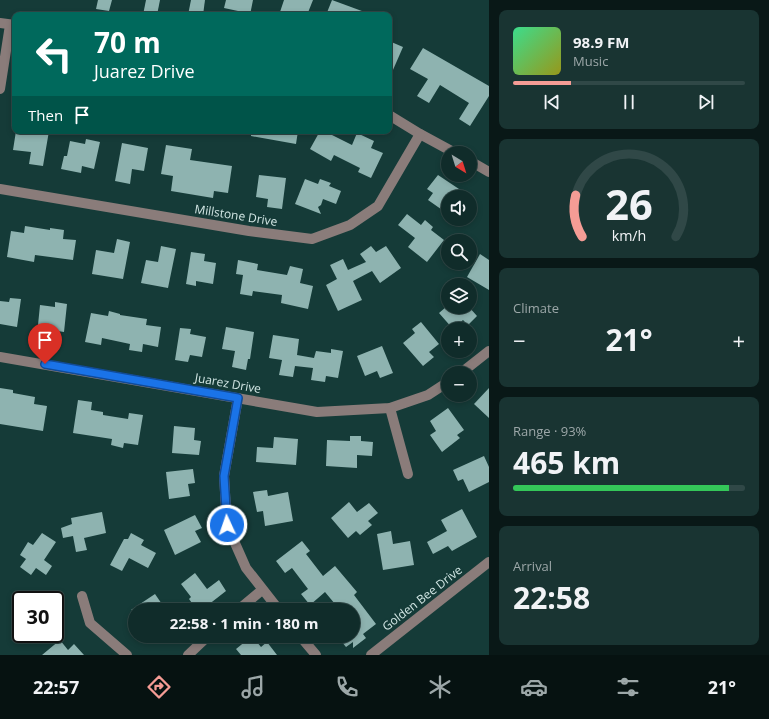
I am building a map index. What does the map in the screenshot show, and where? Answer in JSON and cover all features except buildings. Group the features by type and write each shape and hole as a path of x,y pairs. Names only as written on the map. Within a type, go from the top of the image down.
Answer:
{"street":[{"path":"0,23 12,25"},
{"path":"0,89 12,30"},
{"path":"392,117 442,146"},
{"name":"Millstone Drive","path":"0,189 249,231 312,239 350,225 378,206 420,134"},
{"path":"477,165 489,172"},
{"path":"470,366 489,351"},
{"name":"Juarez Drive","path":"0,356 317,412 390,408 428,395 441,387"},
{"path":"238,398 224,476 227,525 246,568 273,603"},
{"path":"390,408 408,474"},
{"name":"Golden Bee Drive","path":"371,655 489,562"},
{"path":"246,603 262,590"},
{"path":"82,596 90,623 127,655"},
{"path":"188,655 201,643"},
{"path":"306,643 316,655"}],"route":[{"path":"45,364 238,398 224,476 227,525"}]}
